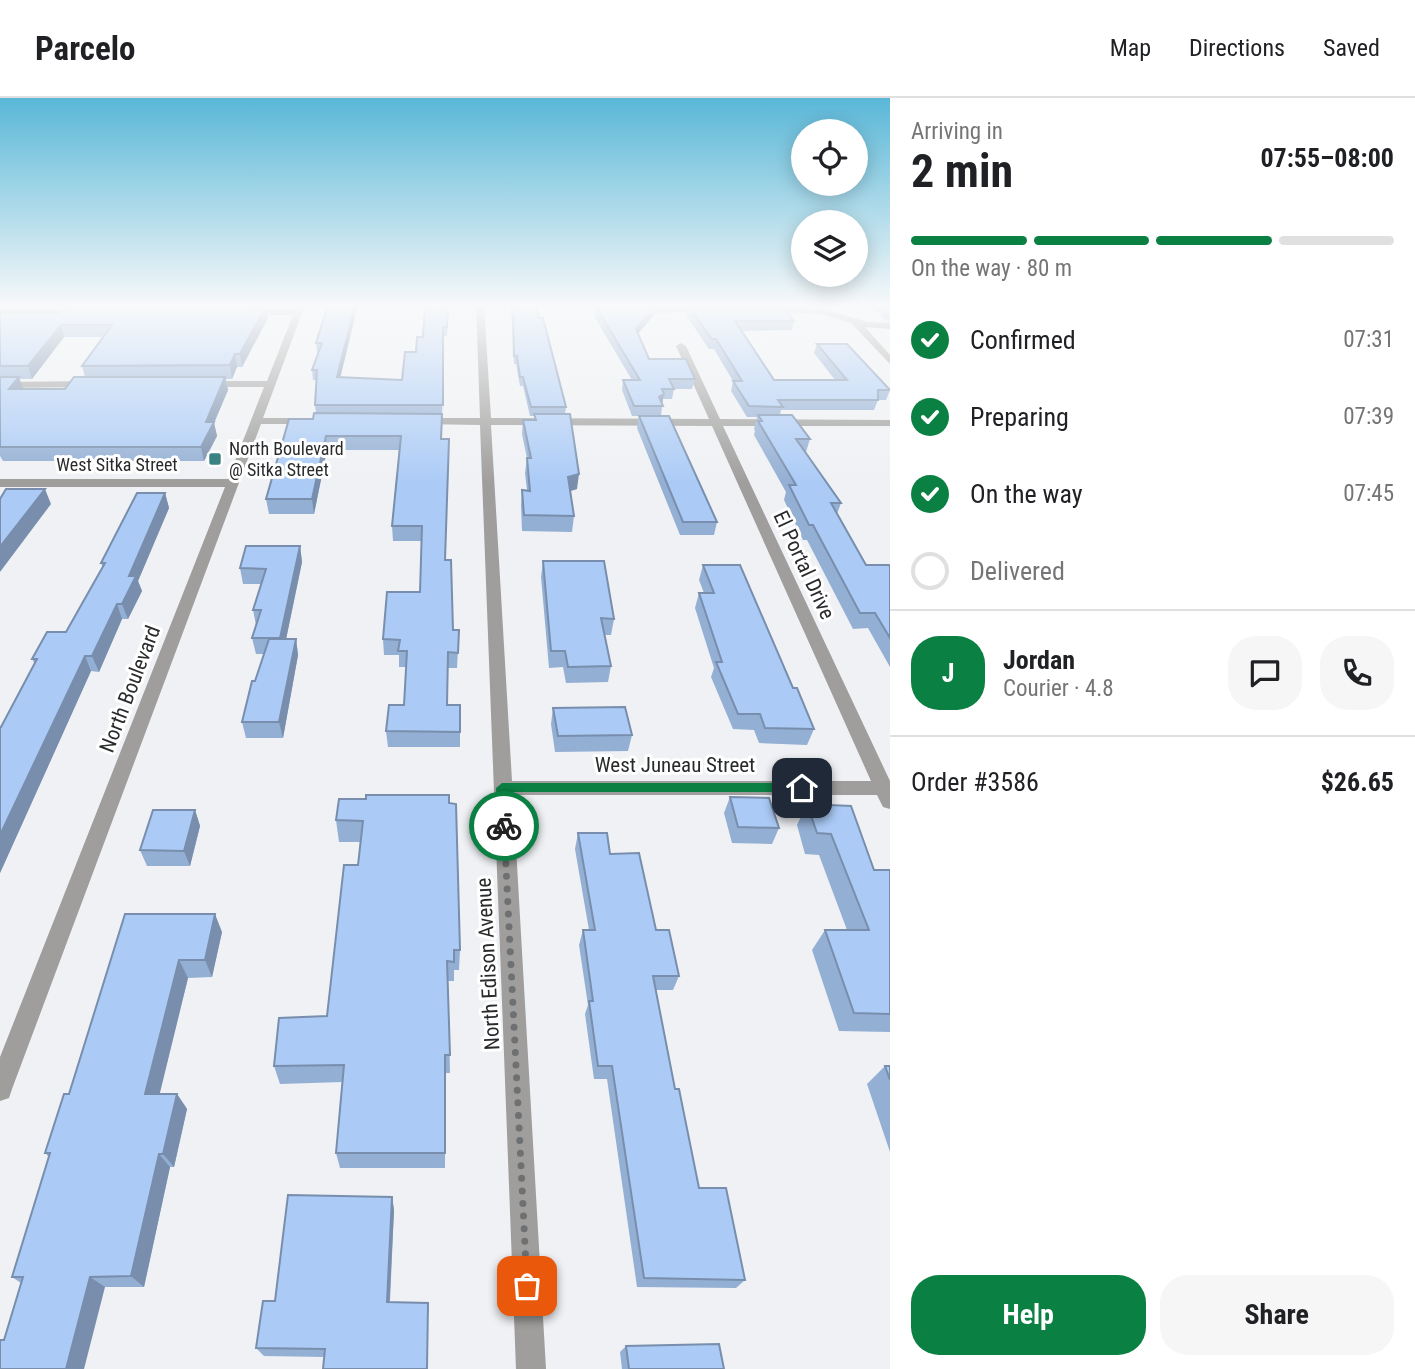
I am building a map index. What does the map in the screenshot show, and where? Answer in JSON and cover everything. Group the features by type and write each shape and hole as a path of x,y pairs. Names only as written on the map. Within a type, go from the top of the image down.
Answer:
{"street":[{"name":"North Boulevard","path":"0,1088 279,364"},
{"name":"North Edison Avenue","path":"483,364 531,1369"},
{"name":"El Portal Drive","path":"689,364 888,793"},
{"path":"0,384 106,384"},
{"path":"199,384 272,384"},
{"path":"258,421 323,421"},
{"path":"405,421 890,423"},
{"name":"West Sitka Street","path":"0,482 234,482"},
{"name":"West Juneau Street","path":"502,788 888,793"}],"building":[{"path":"0,364 29,364 28,366"},
{"path":"83,364 230,364 230,365"},
{"path":"314,364 340,364 337,377 402,380 404,364 443,364 443,405 315,405 317,370 312,370"},
{"path":"518,364 555,364 566,407 531,407 523,377 520,377"},
{"path":"631,364 688,364 695,379 669,379 674,389 662,389 664,394 659,397 663,406 634,406 623,380 640,380"},
{"path":"732,364 764,364 774,380 847,380 834,364 866,364 890,390 878,390 878,400 778,400 783,407 749,406 733,381 742,381"},
{"path":"0,377 19,377 9,389 65,389 74,377 225,377 206,422 214,422 201,447 0,447"},
{"path":"314,413 442,414 441,439 449,439 445,560 451,560 453,630 459,630 458,653 448,652 447,705 460,705 460,732 386,731 389,705 404,705 407,651 398,651 400,640 383,639 387,592 420,592 422,526 392,526 401,436 326,436 312,499 266,499 289,419 313,419"},
{"path":"534,414 570,414 579,474 568,477 574,516 524,515 522,490 530,491 527,458 531,458 523,420 536,420"},
{"path":"758,415 792,415 810,439 796,439 841,503 831,503 866,565 889,565 890,638 875,613 860,613 813,525 809,525 789,485 796,485 758,421 762,421"},
{"path":"639,416 669,416 717,522 683,522"},
{"path":"6,489 45,489 0,547 0,499"},
{"path":"137,493 165,493 129,576 136,576 122,604 117,604 92,656 85,656 0,835 0,727 37,659 32,659 47,632 66,632 105,563 101,563"},
{"path":"246,546 300,546 280,638 252,638 261,610 253,610 266,569 240,568"},
{"path":"543,561 604,561 614,619 601,618 611,666 568,667 565,651 551,651"},
{"path":"703,565 740,565 793,688 797,688 814,729 765,728 760,714 738,714 716,662 722,662 699,593 714,593"},
{"path":"269,639 296,639 279,722 242,722 252,681 255,681"},
{"path":"625,707 632,735 558,736 553,708"},
{"path":"366,795 449,795 449,803 456,804 460,950 454,950 454,962 447,961 450,1055 445,1055 445,1153 336,1153 344,1065 274,1066 279,1018 327,1016 344,865 358,865 363,821 336,820 339,799 366,799"},
{"path":"730,797 769,798 779,828 738,827"},
{"path":"807,804 851,806 874,870 890,870 890,1014 854,1013 825,930 869,930 831,834 817,833"},
{"path":"153,810 195,810 184,851 140,850"},
{"path":"578,833 607,833 610,854 639,853 656,930 669,930 679,976 653,976 675,1089 679,1089 699,1188 726,1188 745,1280 644,1278 612,1066 598,1066 589,1001 593,1001 583,930 595,930"},
{"path":"125,914 215,914 205,960 179,960 145,1094 177,1094 163,1154 159,1154 131,1276 90,1277 66,1369 0,1369 0,1340 4,1340 23,1277 12,1277 50,1153 45,1153 64,1094 69,1094"},
{"path":"885,1066 890,1066 890,1080"},
{"path":"288,1195 392,1197 387,1302 428,1303 427,1369 323,1369 325,1349 256,1348 263,1301 275,1301"},
{"path":"719,1344 724,1369 629,1369 626,1346"}],"way so far":[{"path":"504,826 527,1286"}],"place":[{"name":"North Boulevard @ Sitka Street","path":"215,459"}],"route":[{"path":"504,826 502,788 802,788"}]}
